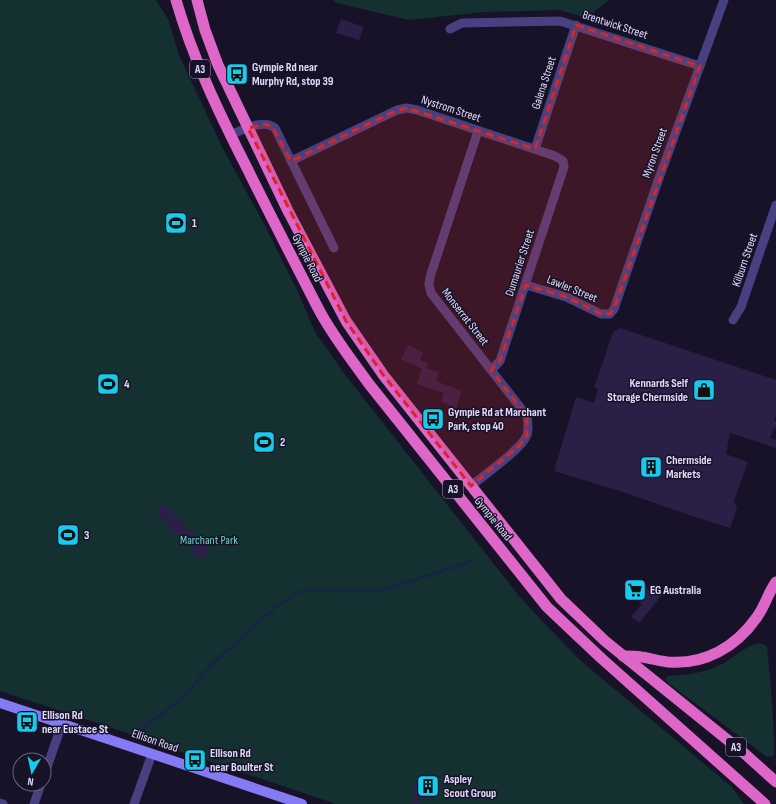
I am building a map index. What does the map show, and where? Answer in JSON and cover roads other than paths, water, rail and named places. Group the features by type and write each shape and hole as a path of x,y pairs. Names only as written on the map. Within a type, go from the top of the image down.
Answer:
{"highway":[{"name":"Gympie Road","path":"176,0 186,33 204,79 230,135 325,322 341,347 547,607 601,658 766,804"},
{"name":"Gympie Road","path":"197,0 203,25 218,65 288,211 346,321 384,376 561,600 623,656 776,782"},
{"path":"623,656 642,657 673,662 696,660 720,652 740,638 758,616 771,588 776,582"},
{"path":"748,787 752,804"}],"main road":[{"name":"Ellison Road","path":"0,703 302,804"}],"street":[{"name":"Myron Street","path":"610,314 614,309 658,181 724,0"},
{"name":"Brentwick Street","path":"450,28 462,23 560,20 700,66"},
{"name":"Galena Street","path":"535,149 576,25"},
{"name":"Nystrom Street","path":"291,161 397,110 407,108 556,156 563,161"},
{"path":"230,135 248,128 265,124 275,128 334,248"},
{"name":"Monserrat Street","path":"471,486 518,447 527,436 529,426 527,416 431,293 429,284 478,130"},
{"name":"Dumaurier Street","path":"491,370 500,361 564,167 563,161"},
{"name":"Kilburn Street","path":"733,320 741,307 776,205"},
{"name":"Lawler Street","path":"526,284 566,297 601,314 610,314"},
{"path":"52,753 62,724"},
{"path":"134,804 152,754"},
{"path":"34,804 38,792"}],"waterway":[{"path":"136,732 153,721 178,701 207,669 277,606 301,591 372,591 387,589 473,561"}],"place":[{"name":"Gympie Rd near Murphy Rd, stop 39","path":"237,74"},
{"name":"1","path":"176,223"},
{"name":"4","path":"108,384"},
{"name":"Kennards Self Storage Chermside","path":"704,390"},
{"name":"Gympie Rd at Marchant Park, stop 40","path":"433,419"},
{"name":"2","path":"264,442"},
{"name":"Chermside Markets","path":"651,467"},
{"name":"3","path":"68,535"},
{"name":"EG Australia","path":"635,590"},
{"name":"Ellison Rd near Eustace St","path":"27,722"},
{"name":"Ellison Rd near Boulter St","path":"195,760"},
{"name":"Aspley Scout Group","path":"428,786"}],"park label":[{"name":"Marchant Park","path":"209,540"}]}
